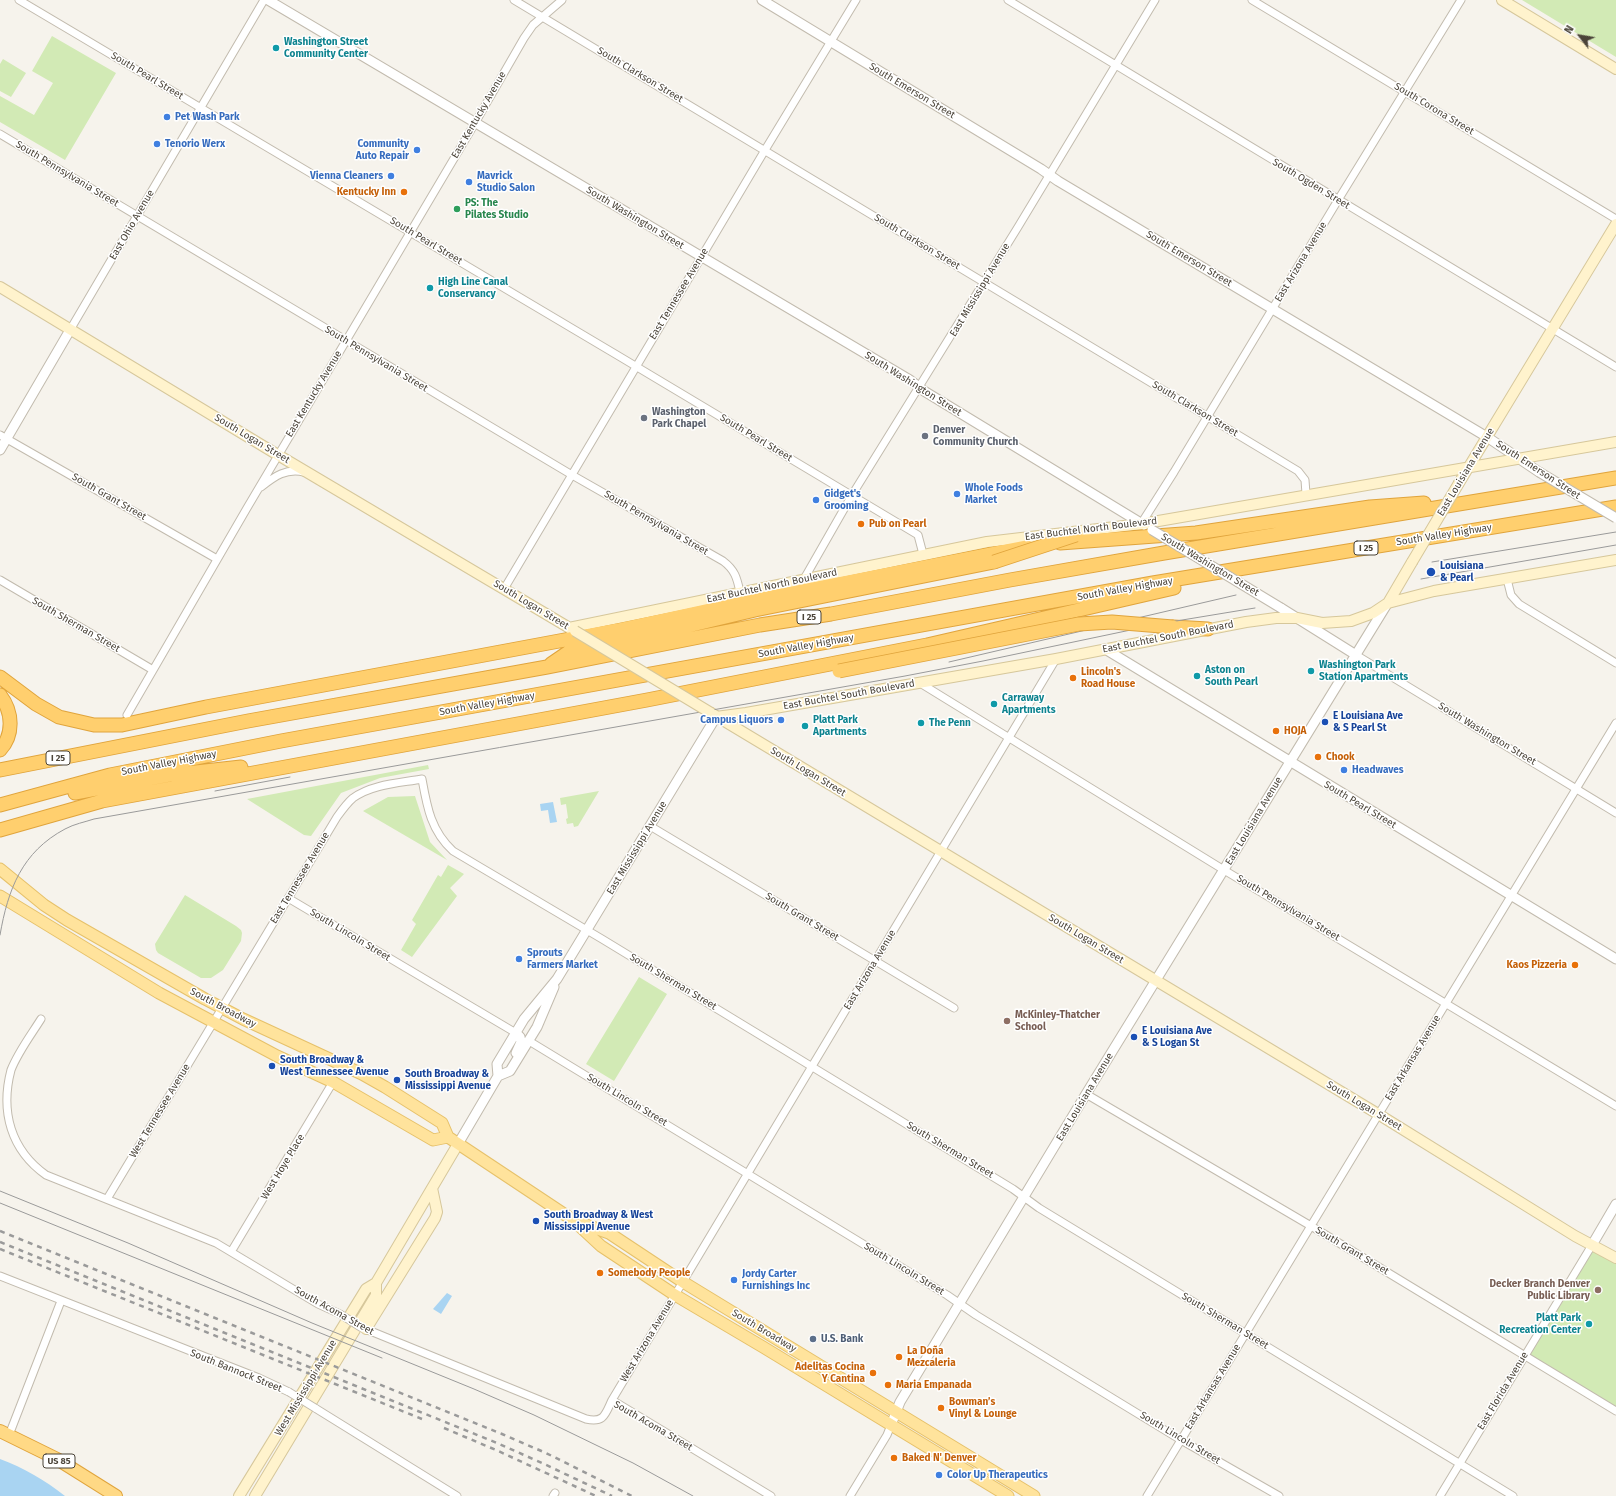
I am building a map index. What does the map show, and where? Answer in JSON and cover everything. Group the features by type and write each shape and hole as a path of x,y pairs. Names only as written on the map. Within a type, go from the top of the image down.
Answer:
{"highway":[{"name":"I 25","path":"0,770 248,721 547,667 760,625 831,614 1010,580 1616,478"},
{"path":"0,677 36,704 59,717 94,725 122,724 221,704 618,630 752,601 1009,550 1058,543 1196,533 1370,507 1504,496"},
{"name":"South Valley Highway","path":"0,805 110,775 281,741 1153,583 1616,507"},
{"path":"547,667 570,651 650,635 755,610 994,562 1094,530"},
{"path":"0,830 23,825 102,801 647,700 927,645 1283,562"},
{"path":"647,700 839,671 1079,624 1112,622 1208,629"},
{"path":"0,695 7,708 11,728 2,748"},
{"path":"0,805 169,775 365,753"},
{"name":"US 85","path":"4,1433 56,1459 116,1496"}],"main road":[{"path":"1502,0 1616,69"},
{"name":"East Louisiana Avenue","path":"1388,603 1616,224"},
{"name":"South Logan Street","path":"0,287 1378,1114 1575,1236 1616,1258"},
{"name":"East Buchtel North Boulevard","path":"572,630 740,592 923,554 994,541 1141,524 1306,494 1616,442"},
{"name":"East Buchtel South Boulevard","path":"713,715 746,713 920,683 1270,618 1297,618 1322,623 1351,621 1374,613 1388,603 1434,591 1616,560"},
{"name":"South Broadway","path":"0,869 32,896 67,920 205,999 243,1019 362,1074 385,1087 442,1123 448,1137 573,1220 601,1246 675,1295 763,1347 1034,1496"},
{"name":"South Broadway","path":"0,896 146,985 213,1022 277,1056 333,1082 433,1140 448,1137"},
{"path":"0,902 12,904"},
{"name":"West Mississippi Avenue","path":"240,1496 366,1289 376,1283 458,1144"},
{"path":"364,1329 435,1218 437,1212 432,1188"},
{"name":"South Broadway","path":"573,1220 610,1233 893,1418 1008,1496"},
{"name":"West Mississippi Avenue","path":"255,1496 376,1295 376,1283"},
{"path":"248,1496 270,1456 277,1435"}],"street":[{"name":"South Pearl Street","path":"19,0 918,535 923,554"},
{"name":"East Ohio Avenue","path":"0,450 3,437 70,330 264,0"},
{"name":"South Washington Street","path":"268,0 910,380 919,388 1616,813"},
{"name":"South Clarkson Street","path":"514,0 1298,471 1305,480 1306,494"},
{"name":"East Kentucky Avenue","path":"127,715 217,559 529,29 562,0"},
{"name":"South Emerson Street","path":"762,0 1028,161 1048,175 1487,437 1539,472 1616,518"},
{"name":"East Tennessee Avenue","path":"504,589 701,257 856,0"},
{"name":"South Ogden Street","path":"1008,0 1616,367"},
{"name":"East Mississippi Avenue","path":"804,579 852,495 984,282 1155,0"},
{"name":"South Corona Street","path":"1252,0 1616,219"},
{"name":"East Arizona Avenue","path":"1141,524 1208,417 1338,200 1461,0"},
{"name":"South Pennsylvania Street","path":"0,134 572,475 728,565 736,574 740,592"},
{"name":"South Grant Street","path":"3,437 217,559"},
{"path":"257,491 275,477 286,471 297,471 311,474"},
{"path":"1507,578 1511,595 1519,604 1616,663"},
{"name":"South Sherman Street","path":"0,580 153,670"},
{"name":"East Louisiana Avenue","path":"893,1418 900,1402 1086,1094 1388,603"},
{"name":"South Pearl Street","path":"1105,649 1616,959"},
{"name":"East Arizona Avenue","path":"683,1282 1056,658"},
{"name":"South Pennsylvania Street","path":"920,683 1224,870 1616,1106"},
{"name":"East Mississippi Avenue","path":"510,1071 537,1027 558,979 650,826 713,715"},
{"name":"East Arkansas Avenue","path":"1147,1496 1616,723"},
{"name":"East Tennessee Avenue","path":"213,1022 337,817 353,798 370,789 422,780"},
{"name":"South Sherman Street","path":"422,780 432,824 447,846 460,856 587,930 1013,1188 1039,1208 1513,1496"},
{"name":"South Grant Street","path":"650,826 954,1008"},
{"name":"South Lincoln Street","path":"288,898 516,1033"},
{"name":"East Mississippi Avenue","path":"458,1144 498,1076 497,1064 524,1019 558,979"},
{"name":"South Acoma Street","path":"41,1019 18,1056 8,1081 5,1108 12,1134 26,1157 46,1175 216,1243 318,1304 340,1314 364,1329 586,1419 601,1419 606,1414 612,1400 771,1496"},
{"name":"West Tennessee Avenue","path":"107,1199 213,1022"},
{"path":"498,1076 510,1071 521,1042 520,1037 516,1033"},
{"name":"South Lincoln Street","path":"529,1041 1181,1440 1279,1496"},
{"name":"West Hoye Place","path":"232,1252 333,1082"},
{"name":"South Grant Street","path":"1086,1094 1311,1226 1616,1411"},
{"name":"East Florida Avenue","path":"1440,1496 1616,1204"},
{"name":"South Bannock Street","path":"0,1276 259,1378 289,1392 457,1496"},
{"name":"West Arizona Avenue","path":"612,1400 683,1282"},
{"path":"4,1433 61,1301"},
{"path":"850,1496 887,1435 893,1418"}],"green space":[{"path":"1522,0 1616,0 1616,57"},
{"path":"52,36 116,73 65,160 0,122 0,96 34,115 53,83 32,71"},
{"path":"3,59 26,73 11,97 0,91 0,64"},
{"path":"428,765 429,769 380,778 341,793 311,836 304,835 247,799"},
{"path":"599,791 578,826 574,827 573,823 567,824 566,819 568,818 566,804 561,805 560,798"},
{"path":"415,796 430,842 447,860 363,811 388,797"},
{"path":"448,865 464,874 450,888 457,896 412,957 401,950 416,924 412,920 438,875 441,877"},
{"path":"185,895 236,926 242,933 241,941 223,970 211,978 201,978 158,953 156,950 155,944"},
{"path":"639,977 667,994 614,1081 586,1064"},
{"path":"1592,1245 1616,1259 1616,1408 1525,1355"}],"water":[{"path":"553,802 557,822 550,823 548,810 541,811 540,804"},
{"path":"447,1293 452,1296 441,1314 433,1309"},
{"path":"0,1459 34,1475 65,1496 0,1496"}],"tram line":[{"path":"1432,562 1616,532"},
{"path":"1421,579 1616,545"},
{"path":"949,662 1236,595"},
{"path":"0,935 7,902 19,873 28,861 50,838 76,824 94,819 905,676 1164,623 1255,608"},
{"path":"215,791 290,777"},
{"path":"0,1191 128,1243 312,1323 534,1415 633,1463 693,1496"},
{"path":"0,1203 382,1358"}],"railway":[{"path":"0,1231 502,1434 546,1453 632,1496"},
{"path":"0,1242 497,1443 612,1496"},
{"path":"0,1249 422,1419"},
{"path":"444,1428 596,1496"}],"place":[{"name":"Washington Street Community Center","path":"276,48"},
{"name":"Pet Wash Park","path":"167,117"},
{"name":"Tenorio Werx","path":"157,144"},
{"name":"Community Auto Repair","path":"417,150"},
{"name":"Vienna Cleaners","path":"391,176"},
{"name":"Mavrick Studio Salon","path":"469,182"},
{"name":"Kentucky Inn","path":"404,192"},
{"name":"PS: The Pilates Studio","path":"457,209"},
{"name":"High Line Canal Conservancy","path":"430,288"},
{"name":"Washington Park Chapel","path":"644,418"},
{"name":"Denver Community Church","path":"925,436"},
{"name":"Whole Foods Market","path":"957,494"},
{"name":"Gidget's Grooming","path":"816,500"},
{"name":"Pub on Pearl","path":"861,524"},
{"name":"Louisiana & Pearl","path":"1431,572"},
{"name":"Washington Park Station Apartments","path":"1311,671"},
{"name":"Aston on South Pearl","path":"1197,676"},
{"name":"Lincoln's Road House","path":"1073,678"},
{"name":"Carraway Apartments","path":"994,704"},
{"name":"Campus Liquors","path":"781,720"},
{"name":"E Louisiana Ave & S Pearl St","path":"1325,722"},
{"name":"The Penn","path":"921,723"},
{"name":"Platt Park Apartments","path":"805,726"},
{"name":"HOJA","path":"1276,731"},
{"name":"Chook","path":"1318,757"},
{"name":"Headwaves","path":"1344,770"},
{"name":"Sprouts Farmers Market","path":"519,959"},
{"name":"Kaos Pizzeria","path":"1575,965"},
{"name":"McKinley-Thatcher School","path":"1007,1021"},
{"name":"E Louisiana Ave & S Logan St","path":"1134,1037"},
{"name":"South Broadway & West Tennessee Avenue","path":"272,1066"},
{"name":"South Broadway & Mississippi Avenue","path":"397,1080"},
{"name":"South Broadway & West Mississippi Avenue","path":"536,1221"},
{"name":"Somebody People","path":"600,1273"},
{"name":"Jordy Carter Furnishings Inc","path":"734,1280"},
{"name":"Decker Branch Denver Public Library","path":"1598,1290"},
{"name":"Platt Park Recreation Center","path":"1589,1324"},
{"name":"U.S. Bank","path":"813,1339"},
{"name":"La Doña Mezcaleria","path":"899,1357"},
{"name":"Adelitas Cocina Y Cantina","path":"873,1373"},
{"name":"Maria Empanada","path":"888,1385"},
{"name":"Bowman’s Vinyl & Lounge","path":"941,1408"},
{"name":"Baked N' Denver","path":"894,1458"},
{"name":"Color Up Therapeutics","path":"939,1475"}]}
